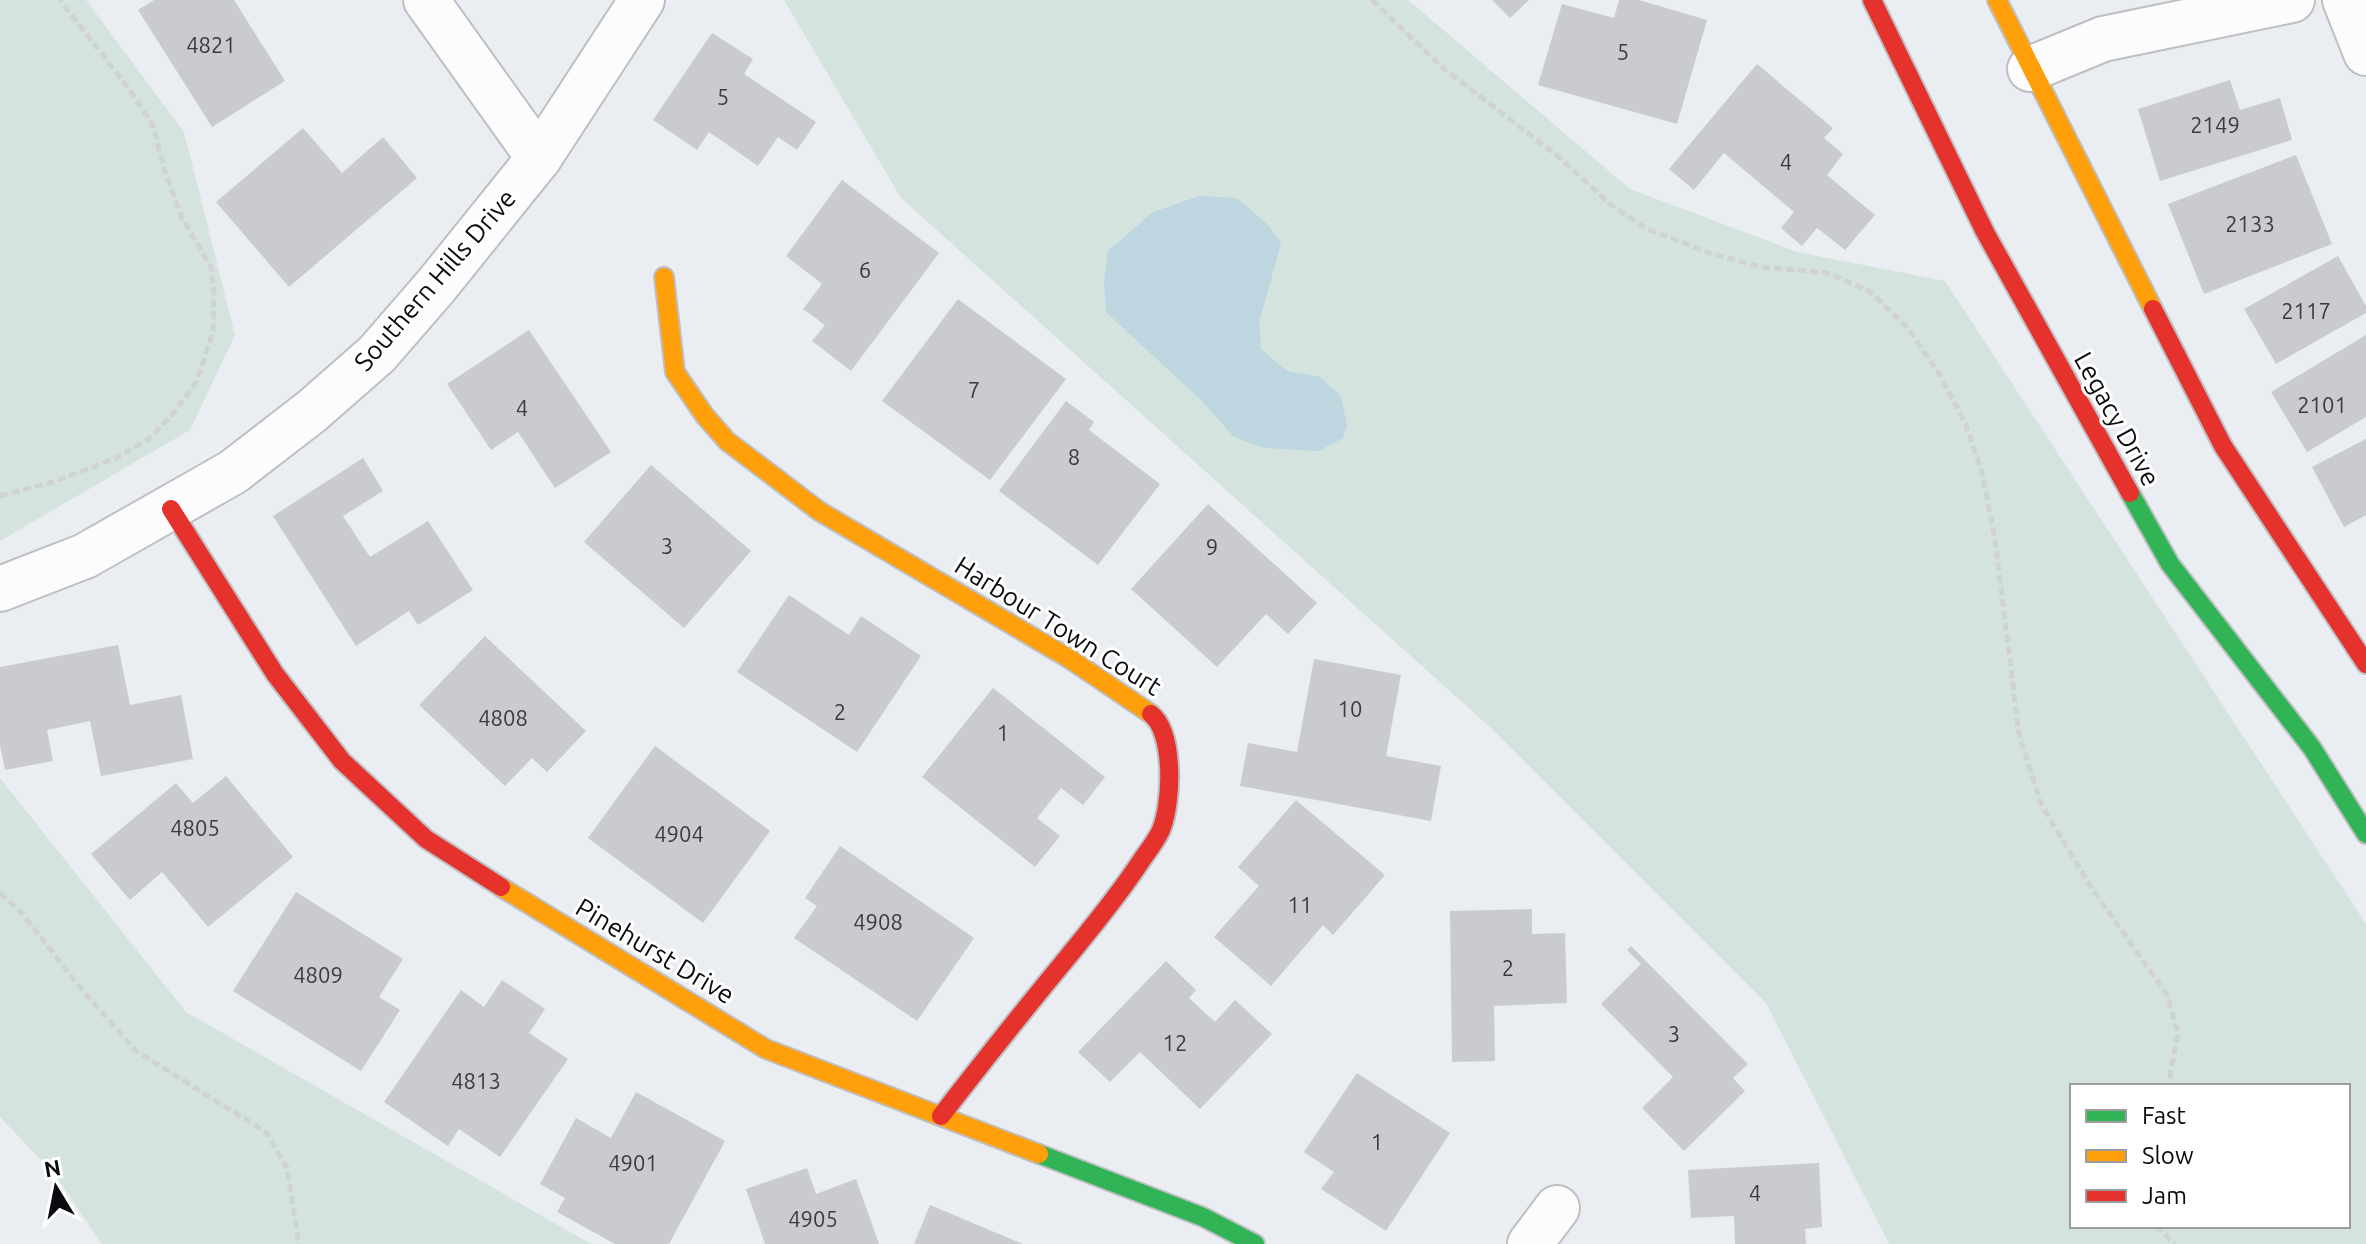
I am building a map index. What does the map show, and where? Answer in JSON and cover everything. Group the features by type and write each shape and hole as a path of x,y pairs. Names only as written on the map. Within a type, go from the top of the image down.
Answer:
{"street":[{"path":"426,0 539,158"},
{"name":"Southern Hills Drive","path":"0,589 85,556 233,472 312,411 377,354 539,158 642,0"},
{"name":"Legacy Drive","path":"1872,0 1985,232 2170,564 2312,748 2366,834"},
{"path":"1997,0 2223,446 2366,664"},
{"path":"2030,69 2103,39 2292,0"},
{"path":"2345,0 2366,53"},
{"name":"Harbour Town Court","path":"664,277 675,372 705,416 727,441 819,511 1070,659 1155,717 1165,741 1169,766 1168,811 1160,833 1121,892 941,1116"},
{"name":"Pinehurst Drive","path":"171,509 275,674 342,761 426,839 766,1049 1203,1217 1255,1244"},
{"path":"1530,1244 1557,1208"}],"path":[{"path":"0,496 53,482 114,459 149,439 172,415 197,381 213,331 211,267 182,218 164,169 153,125 60,0"},
{"path":"1372,0 1443,68 1559,157 1611,205 1647,229 1707,252 1760,267 1828,273 1869,291 1907,327 1940,375 1966,425 1982,473 1995,539 2019,734 2041,804 2091,887 2167,995 2178,1033 2168,1084"},
{"path":"0,893 20,911 83,991 136,1051 266,1132 287,1168 299,1244"},
{"path":"2158,1228 2175,1244"}],"shaded area":[{"path":"0,0 86,0 184,132 235,335 190,430 0,541"},
{"path":"784,0 1408,0 1630,189 1797,252 1945,281 2366,924 2366,1244 1889,1244 1766,1003 1492,729 901,198"},
{"path":"0,778 186,1012 591,1244 102,1244 55,1175 0,1117"}],"water":[{"path":"1199,196 1237,198 1268,225 1281,244 1259,322 1261,349 1287,371 1320,377 1341,396 1347,426 1343,438 1319,451 1264,448 1234,437 1201,400 1106,312 1104,282 1108,251 1153,212"}],"building":[{"path":"154,0 234,0 285,81 212,127 138,10"},
{"path":"1492,0 1529,0 1510,18"},
{"path":"1619,0 1639,0 1707,20 1677,124 1538,85 1562,4 1614,18"},
{"path":"712,33 753,59 744,74 816,122 797,150 778,137 758,166 709,132 697,150 653,120"},
{"path":"1757,64 1833,128 1824,138 1843,154 1827,175 1875,215 1845,250 1817,228 1802,246 1781,228 1794,212 1724,153 1694,190 1669,169"},
{"path":"2230,80 2240,110 2280,98 2292,140 2160,181 2138,109"},
{"path":"303,128 342,173 383,137 417,178 289,287 216,202"},
{"path":"2296,155 2332,244 2204,294 2168,204"},
{"path":"842,180 939,253 851,371 812,341 825,325 803,309 822,284 786,256"},
{"path":"2338,256 2366,306 2366,313 2276,364 2244,309"},
{"path":"958,299 1066,379 990,480 882,401"},
{"path":"529,330 611,452 555,488 518,432 491,450 447,384"},
{"path":"2366,335 2366,417 2307,452 2271,392"},
{"path":"1066,401 1094,422 1089,430 1160,484 1098,565 999,491"},
{"path":"2366,439 2366,515 2344,527 2312,467"},
{"path":"363,458 383,491 343,516 370,557 428,521 473,590 418,625 409,611 356,646 273,516"},
{"path":"651,465 751,551 684,628 584,542"},
{"path":"1208,504 1317,603 1288,634 1266,614 1217,667 1131,589"},
{"path":"789,595 849,635 861,616 921,656 857,752 737,672"},
{"path":"485,636 586,731 547,772 532,758 505,786 419,705"},
{"path":"118,645 130,705 181,695 193,759 101,776 90,721 47,730 53,761 5,770 0,745 0,667"},
{"path":"1314,659 1401,675 1386,756 1441,766 1431,821 1240,786 1248,743 1297,752"},
{"path":"993,688 1105,777 1083,805 1061,788 1037,818 1060,836 1035,867 922,777"},
{"path":"655,746 770,831 703,923 588,838"},
{"path":"226,776 293,857 208,927 162,872 130,900 91,854 176,783 193,803"},
{"path":"1296,800 1385,875 1333,935 1323,925 1271,986 1214,937 1259,886 1238,867"},
{"path":"840,846 974,938 917,1021 794,938 817,906 805,898"},
{"path":"296,892 403,959 379,997 400,1010 361,1071 233,991"},
{"path":"1532,909 1532,934 1565,933 1567,1003 1494,1006 1495,1061 1452,1062 1450,911"},
{"path":"1631,946 1748,1064 1733,1078 1745,1091 1684,1151 1642,1108 1673,1077 1601,1004 1641,964 1627,950"},
{"path":"1166,961 1196,990 1189,998 1215,1022 1235,1000 1272,1034 1200,1109 1140,1052 1110,1082 1078,1052"},
{"path":"502,980 545,1009 529,1033 568,1059 500,1157 459,1129 448,1146 384,1102 461,990 484,1007"},
{"path":"1357,1073 1450,1133 1386,1231 1321,1189 1334,1172 1304,1152"},
{"path":"636,1092 725,1141 669,1244 615,1244 557,1212 565,1198 540,1184 576,1118 611,1138"},
{"path":"1819,1163 1822,1227 1805,1229 1806,1244 1735,1244 1734,1216 1691,1218 1688,1170"},
{"path":"807,1168 816,1194 856,1179 879,1244 765,1244 746,1189"},
{"path":"930,1205 1023,1244 914,1244"}],"traffic: fast":[{"path":"2130,493 2170,564 2312,748 2366,834"},
{"path":"1039,1154 1203,1217 1255,1244"}],"traffic: slow":[{"path":"1997,0 2153,309"},
{"path":"664,277 675,372 705,416 727,441 819,511 1070,659 1151,714"},
{"path":"501,887 766,1049 1039,1154"}],"traffic: jam":[{"path":"1872,0 1985,232 2130,493"},
{"path":"2153,309 2223,446 2366,664"},
{"path":"171,509 275,674 342,761 426,839 501,887"},
{"path":"941,1116 1106,910 1159,834 1165,818 1169,787 1168,752 1159,723 1151,714"}]}
